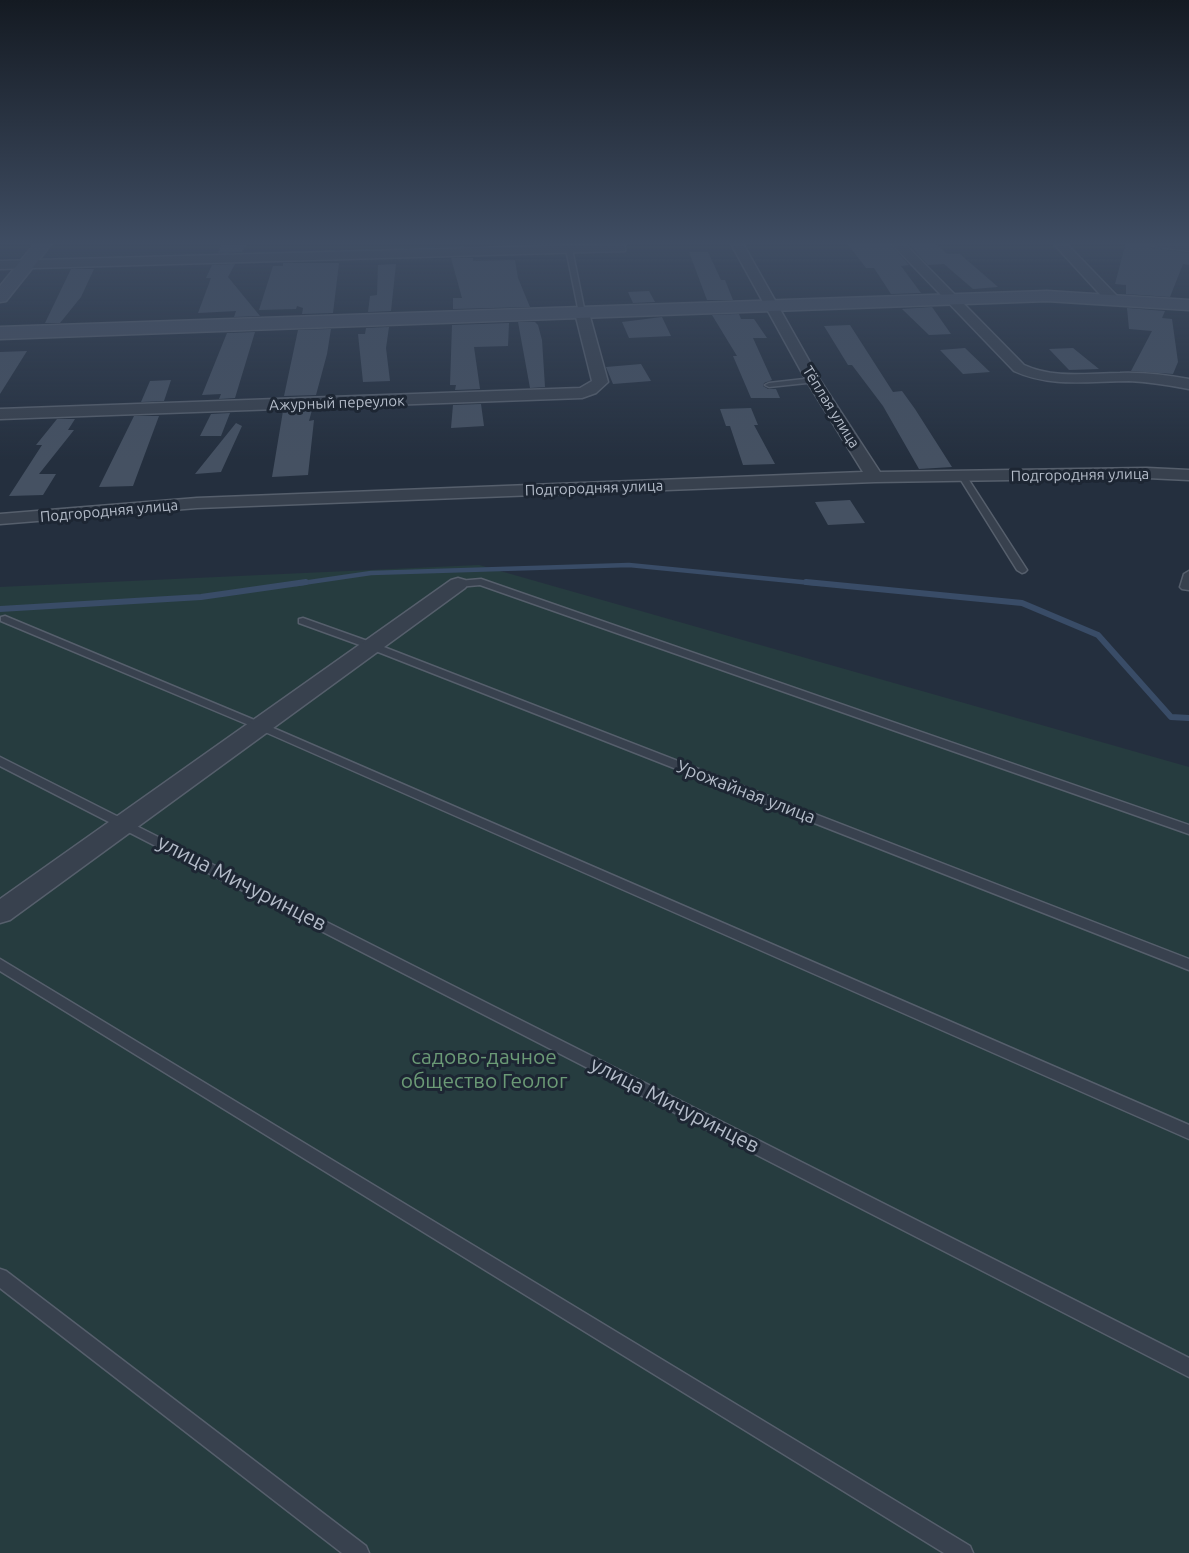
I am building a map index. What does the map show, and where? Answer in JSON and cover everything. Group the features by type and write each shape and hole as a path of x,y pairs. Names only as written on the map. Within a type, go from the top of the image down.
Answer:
{"street":[{"path":"0,333 539,314"},
{"name":"Ажурный переулок","path":"0,414 582,393 591,390 600,382 582,314"},
{"name":"Тёплая улица","path":"776,314 813,380 875,477"},
{"path":"967,314 1019,368 1027,373 1057,378 1131,377 1189,384"},
{"name":"Подгородняя улица","path":"0,519 89,514 154,505 875,477 1147,473 1189,475"},
{"path":"0,913 127,824 458,584"}],"lane":[{"path":"769,385 813,380"},
{"path":"963,477 1022,570"},
{"path":"1189,574 1185,587 1189,587"},
{"path":"458,584 481,582 1189,830"},
{"path":"5,619 260,726 1189,1132"},
{"name":"Урожайная улица","path":"303,621 1189,965"},
{"name":"улица Мичуринцев","path":"0,761 1189,1368"},
{"path":"0,964 963,1553"},
{"path":"0,1277 359,1553"}],"green space":[{"name":"садово-дачное общество Геолог","path":"479,565 1189,767 1189,1553 0,1553 0,587"}],"building":[{"path":"49,314 67,314 60,323 45,323"},
{"path":"235,314 260,316 234,317"},
{"path":"739,314 741,319 754,319 767,338 753,338 772,380 764,383 763,386 776,389 780,398 751,398 733,356 737,356 712,315"},
{"path":"908,314 937,314 951,334 929,335"},
{"path":"1128,314 1164,314 1162,318 1172,319 1178,362 1173,374 1131,371 1152,331 1129,329"},
{"path":"662,317 671,336 629,338 622,322"},
{"path":"518,322 535,322 538,325 542,340 545,387 530,388"},
{"path":"509,323 508,346 474,347 480,389 455,390 456,385 450,385 452,325"},
{"path":"850,325 893,392 902,391 952,467 919,469 883,406 852,365 848,365 824,326"},
{"path":"389,327 386,348 390,381 363,382 358,334 365,334 366,328"},
{"path":"331,329 316,395 284,396 298,330"},
{"path":"255,332 235,398 219,399 221,394 202,395 227,333"},
{"path":"965,348 990,372 963,374 940,350"},
{"path":"1073,348 1099,369 1069,370 1049,349"},
{"path":"27,351 0,394 0,352"},
{"path":"641,364 651,381 613,384 606,367"},
{"path":"171,380 164,401 141,402 150,381"},
{"path":"481,404 484,426 451,428 453,405"},
{"path":"751,408 758,425 754,425 775,464 743,465 730,426 726,426 720,409"},
{"path":"312,410 309,421 314,420 308,475 272,477 283,411"},
{"path":"230,413 221,436 200,436 211,414"},
{"path":"134,416 159,416 133,486 99,487"},
{"path":"57,419 75,419 68,430 74,430 39,474 56,474 43,495 9,496 42,445 36,445"},
{"path":"236,423 242,426 221,472 195,474"},
{"path":"850,500 865,523 828,525 815,502"}],"waterway":[{"path":"296,584 371,573 629,565 822,584"},
{"path":"0,609 201,597 306,582"},
{"path":"806,582 1022,603 1098,635 1171,717 1189,718"}]}
